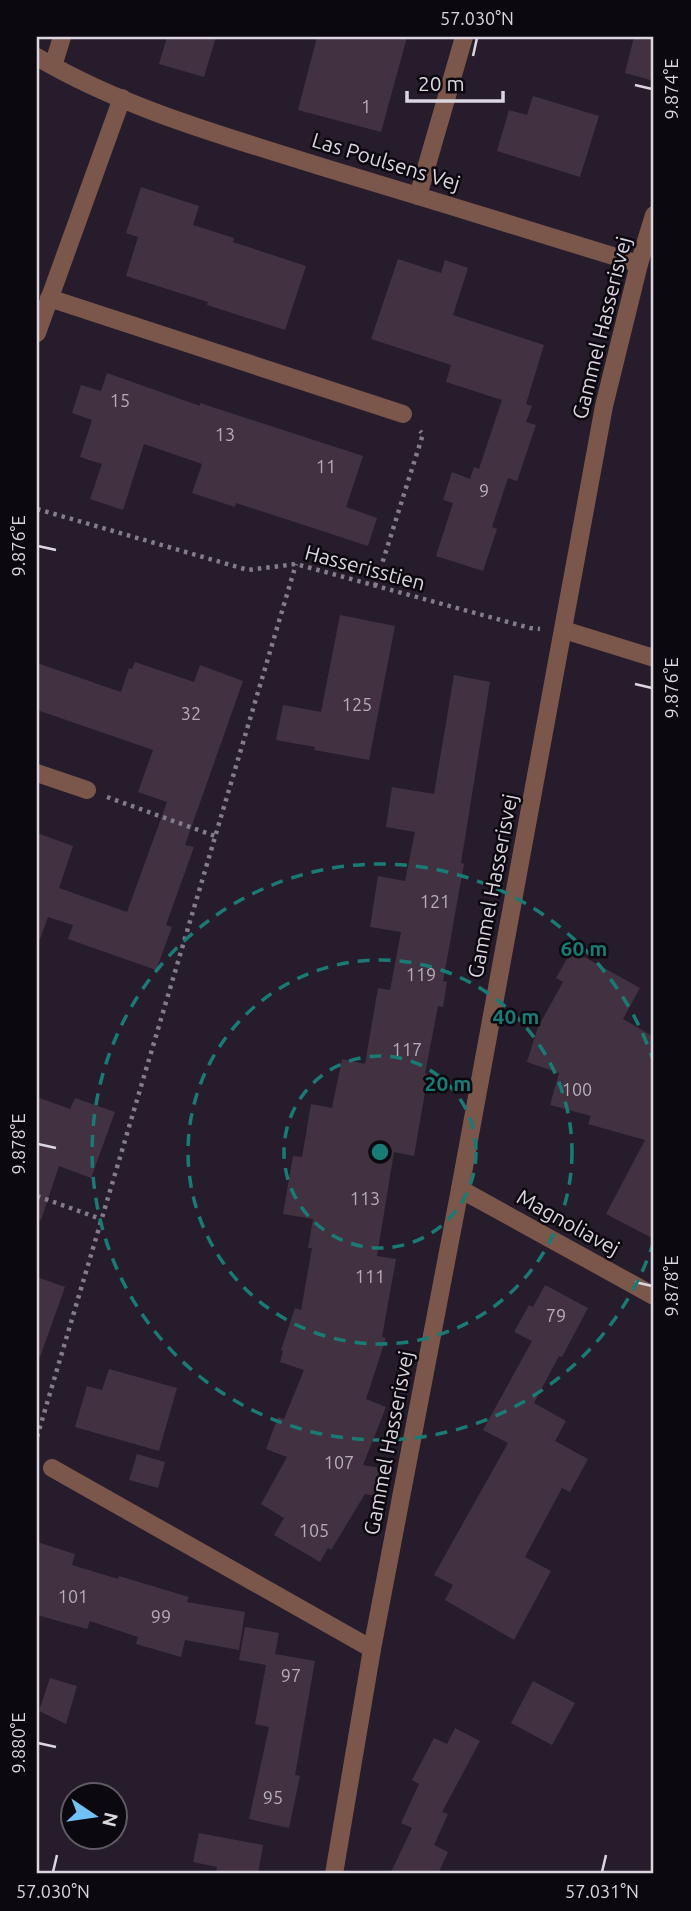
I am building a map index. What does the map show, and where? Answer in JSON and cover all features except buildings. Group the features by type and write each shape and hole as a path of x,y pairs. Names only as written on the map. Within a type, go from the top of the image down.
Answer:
{"street":[{"path":"53,66 62,37"},
{"path":"418,196 464,37"},
{"name":"Las Poulsens Vej","path":"37,57 122,99 202,130 639,264"},
{"path":"37,333 122,99"},
{"name":"Gammel Hasserisvej","path":"334,1874 372,1649 460,1189 604,406 639,264 654,215"},
{"path":"50,298 402,414"},
{"path":"564,630 654,657"},
{"path":"37,773 87,790"},
{"name":"Magnoliavej","path":"460,1189 654,1296"},
{"path":"52,1468 372,1649"}],"path":[{"path":"376,586 423,434 402,414"},
{"name":"Hasserisstien","path":"37,509 248,570 296,564 530,628 564,630"},
{"path":"37,1437 296,564"},
{"path":"87,790 215,836"},
{"path":"37,1196 102,1219"}]}
